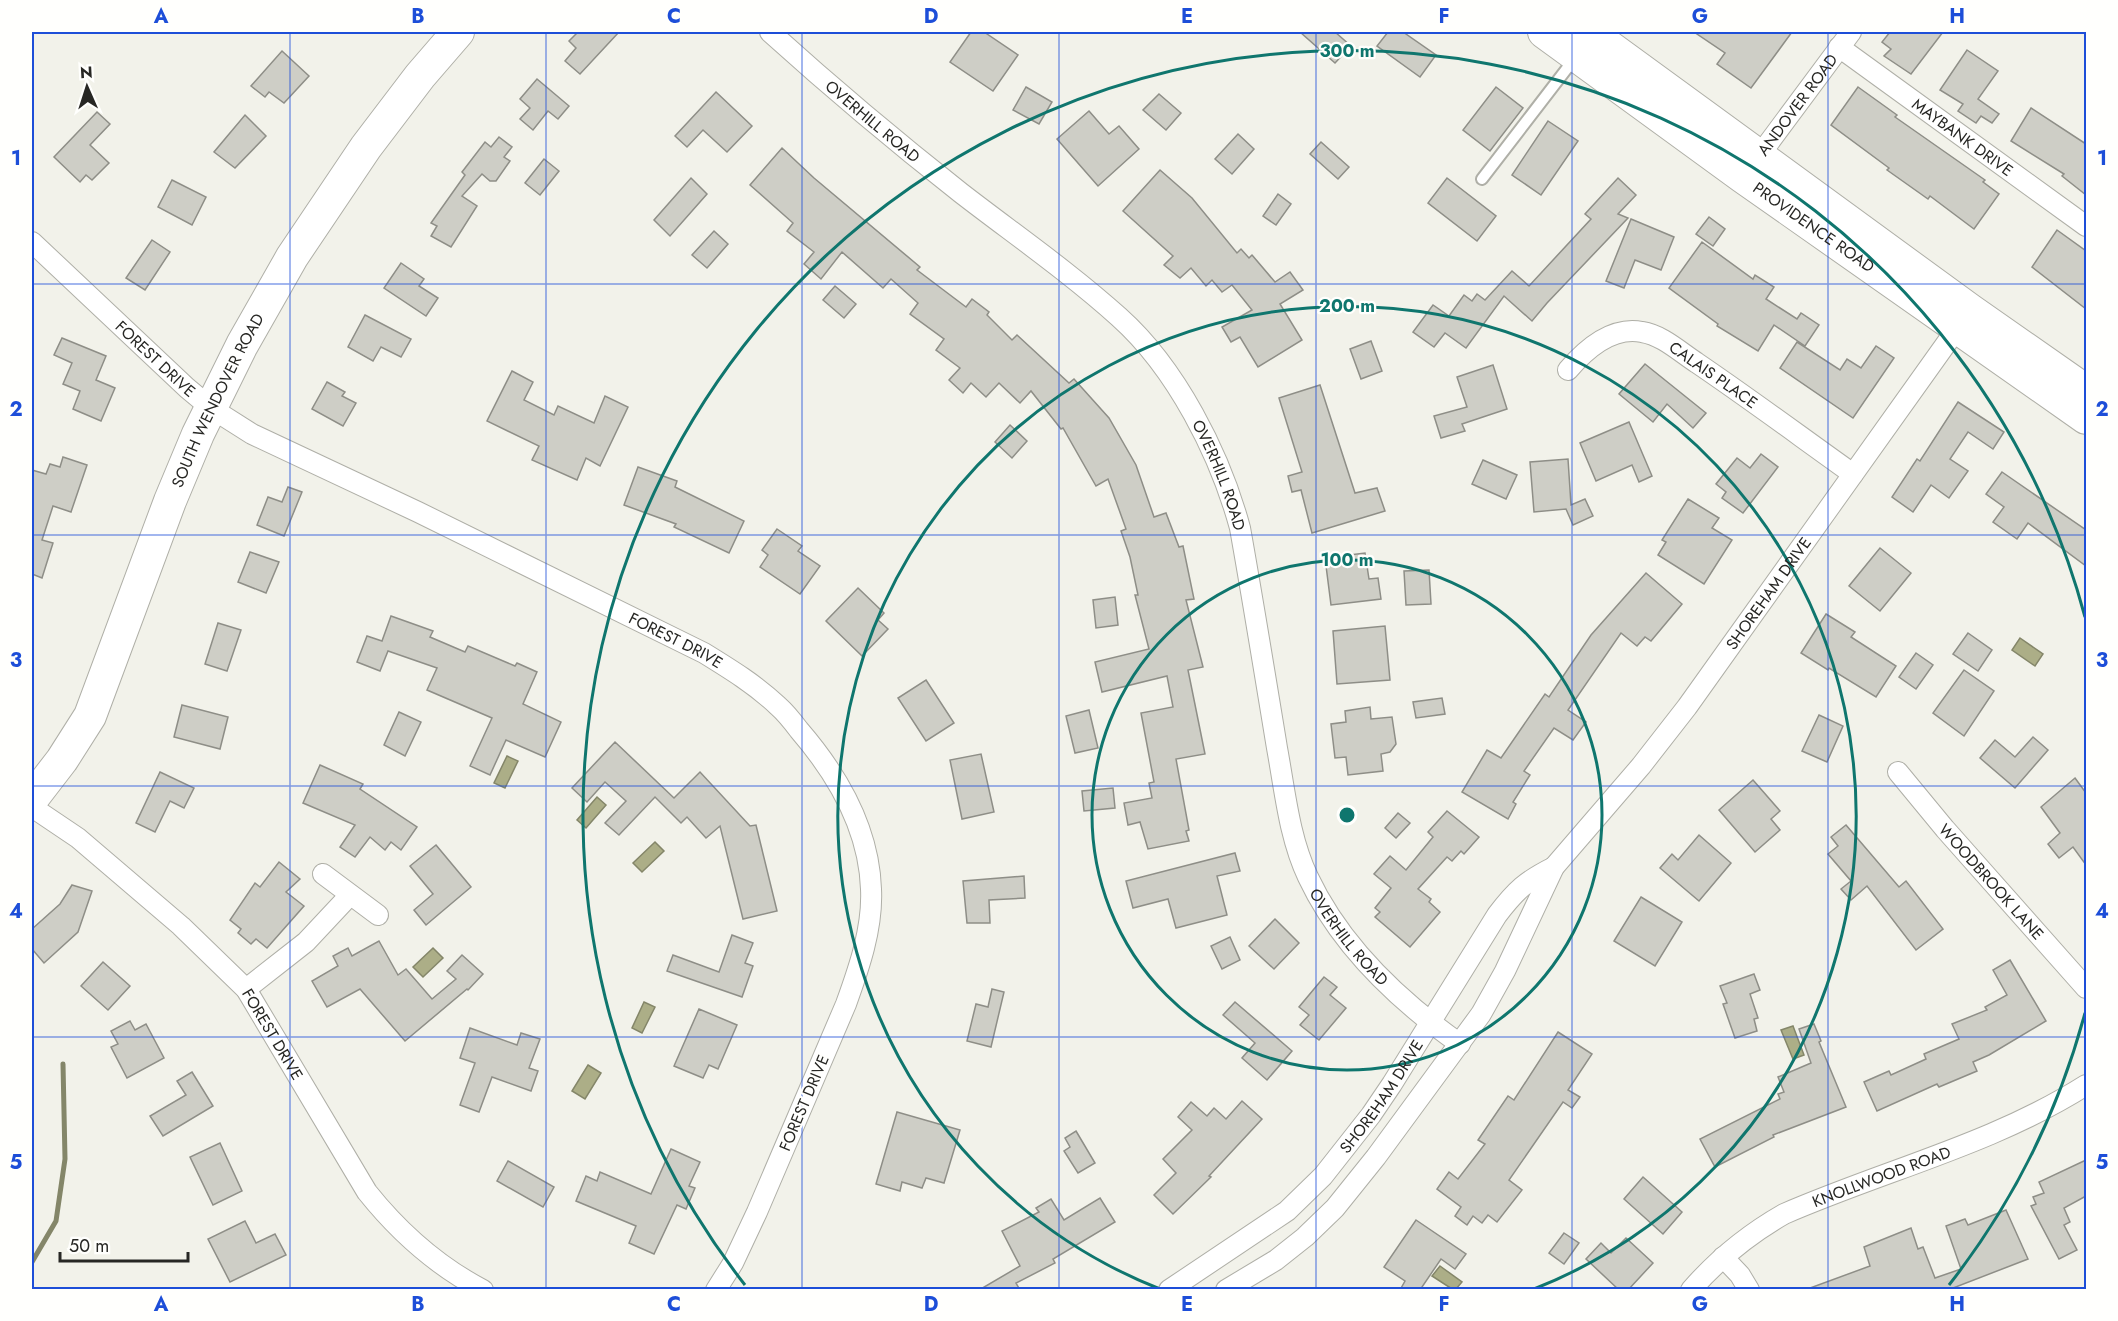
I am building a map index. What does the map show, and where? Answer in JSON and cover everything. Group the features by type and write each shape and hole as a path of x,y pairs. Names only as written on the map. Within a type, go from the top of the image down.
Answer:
{"main road":[{"name":"SOUTH WENDOVER ROAD","path":"32,799 62,760 90,716 167,507 242,345 292,257 366,147 420,76 458,32"},
{"name":"PROVIDENCE ROAD","path":"1544,32 1583,43 1751,167 1964,319 2086,418"},
{"name":"PROVIDENCE ROAD","path":"1964,319 2086,391"}],"street":[{"name":"OVERHILL ROAD","path":"770,32 892,138 1120,318 1151,353 1184,399 1200,424 1211,449 1234,505 1240,528 1290,824 1300,858 1318,897 1351,946 1429,1022 1460,1044"},
{"name":"ANDOVER ROAD","path":"1751,167 1845,39"},
{"name":"MAYBANK DRIVE","path":"1845,39 2086,226"},
{"name":"FOREST DRIVE","path":"32,242 118,325 211,408 252,434 418,512 704,653 765,693 818,751 832,772 850,807 868,858 871,891 868,926 858,969 846,1004 757,1212 733,1263 716,1290"},
{"name":"SHOREHAM DRIVE","path":"1226,1290 1276,1260 1305,1237 1335,1208 1376,1158 1481,1014 1501,978 1554,867 1641,766 1680,715 1964,319"},
{"name":"CALAIS PLACE","path":"1568,370 1593,345 1609,336 1625,331 1653,335 1708,370 1853,474"},
{"name":"WOODBROOK LANE","path":"1898,772 2086,988"},
{"name":"FOREST DRIVE","path":"32,807 78,838 180,926 246,989 350,1166 374,1200 417,1246 483,1290"},
{"name":"SHOREHAM DRIVE","path":"1168,1290 1280,1216 1323,1176 1371,1115 1497,915 1516,890 1533,877 1554,867"},
{"path":"323,874 378,915"},
{"path":"246,989 306,942 350,895"},
{"name":"KNOLLWOOD ROAD","path":"1691,1290 1724,1257 1761,1228 1784,1215 1989,1136 2086,1085"},
{"path":"1724,1257 1740,1275 1749,1290"}],"lane":[{"path":"1482,179 1583,43"}],"shaded area":[{"path":"2020,638 2043,654 2035,666 2012,650"},
{"path":"507,756 518,761 505,788 494,783"},
{"path":"597,797 606,805 586,828 577,820"},
{"path":"655,842 664,851 642,872 633,863"},
{"path":"433,948 443,958 423,977 413,967"},
{"path":"644,1002 655,1007 642,1033 632,1028"},
{"path":"1793,1026 1804,1055 1793,1059 1781,1030"},
{"path":"588,1065 601,1073 585,1099 572,1091"},
{"path":"1440,1266 1462,1282 1456,1289 1452,1289 1432,1276"}],"building":[{"path":"578,32 619,32 580,74 565,61 576,48 569,41"},
{"path":"971,32 984,32 1018,55 993,91 950,62"},
{"path":"1300,32 1335,32 1351,46 1335,63"},
{"path":"1388,32 1403,32 1436,55 1420,77 1377,46"},
{"path":"1694,32 1792,32 1751,88 1717,64 1725,53"},
{"path":"1890,32 1943,32 1911,74 1884,56 1891,49 1882,42"},
{"path":"1967,50 1998,71 1978,99 1999,114 1992,123 1981,116 1976,123 1958,111 1963,104 1940,90"},
{"path":"282,51 309,76 284,103 269,92 265,97 251,86"},
{"path":"537,79 569,106 558,119 548,111 533,130 520,119 530,108 520,99"},
{"path":"1026,87 1052,102 1039,124 1013,110"},
{"path":"1496,87 1523,108 1490,151 1463,130"},
{"path":"1858,87 1897,115 1895,117 1985,180 1983,182 1999,194 1974,229 1930,196 1928,199 1887,170 1889,168 1831,125"},
{"path":"716,92 752,126 727,152 703,130 687,147 675,136"},
{"path":"1159,94 1181,113 1166,130 1143,110"},
{"path":"2031,108 2086,144 2086,195 2062,176 2064,174 2011,141"},
{"path":"1089,111 1109,134 1119,126 1139,149 1098,186 1057,139"},
{"path":"97,112 110,124 90,145 109,163 92,180 86,175 80,182 54,157"},
{"path":"245,115 266,136 235,168 214,152"},
{"path":"1548,121 1578,141 1541,195 1512,175"},
{"path":"1238,134 1254,149 1232,174 1215,159"},
{"path":"499,137 512,147 504,157 510,161 496,181 490,181 482,174 462,196 477,206 451,247 431,236 437,226 431,223 465,175 462,172 485,142 491,147"},
{"path":"1321,142 1349,167 1338,179 1310,154"},
{"path":"782,148 814,178 920,267 917,270 966,307 972,299 989,312 987,315 1012,340 1017,335 1069,383 1074,379 1109,418 1136,465 1154,517 1166,513 1179,547 1183,546 1194,599 1186,600 1203,667 1188,670 1205,754 1176,759 1189,841 1148,849 1140,822 1128,825 1124,803 1152,798 1149,783 1154,782 1141,713 1173,707 1167,676 1102,692 1095,662 1149,649 1135,595 1138,595 1130,557 1121,531 1126,529 1108,479 1096,486 1063,428 1061,429 1031,391 1020,403 999,383 986,397 971,383 963,393 949,380 960,368 936,350 944,339 910,314 918,303 891,279 883,288 842,252 821,279 804,264 814,252 787,231 793,223 750,185"},
{"path":"544,159 559,171 540,195 525,183"},
{"path":"1160,170 1192,198 1237,253 1241,249 1249,258 1252,255 1275,282 1290,272 1303,290 1280,304 1302,340 1258,367 1240,337 1231,342 1222,327 1252,310 1232,285 1222,292 1212,280 1206,286 1191,268 1180,278 1164,265 1173,256 1123,211"},
{"path":"691,178 707,194 670,236 654,220"},
{"path":"1447,178 1496,216 1477,241 1428,203"},
{"path":"1618,178 1636,195 1618,214 1628,218 1532,321 1504,296 1466,348 1445,333 1434,347 1413,332 1433,305 1449,316 1464,295 1472,301 1477,294 1485,300 1512,271 1529,286 1591,219 1585,214"},
{"path":"172,180 206,197 192,225 158,207"},
{"path":"1278,194 1291,204 1276,225 1263,216"},
{"path":"1709,217 1725,229 1713,246 1696,234"},
{"path":"1631,219 1674,237 1661,270 1635,260 1624,288 1606,281"},
{"path":"2057,230 2086,251 2086,309 2032,267"},
{"path":"714,231 728,244 707,268 692,255"},
{"path":"152,240 170,252 145,290 126,278"},
{"path":"1702,242 1753,279 1755,275 1774,287 1766,299 1797,319 1801,313 1819,325 1805,346 1774,325 1758,351 1717,326 1718,324 1669,288"},
{"path":"401,263 424,279 419,286 438,298 426,316 384,288"},
{"path":"835,286 856,304 844,318 823,300"},
{"path":"365,315 411,339 401,357 381,347 373,361 348,347"},
{"path":"62,338 106,356 96,380 115,388 101,421 73,409 80,391 63,384 72,363 54,355"},
{"path":"1371,341 1382,371 1361,379 1350,349"},
{"path":"1797,342 1840,370 1847,359 1861,368 1876,346 1894,358 1853,418 1780,368"},
{"path":"1645,364 1706,413 1693,428 1667,404 1653,422 1619,394"},
{"path":"1493,365 1507,409 1462,424 1465,431 1441,438 1434,416 1467,407 1457,377"},
{"path":"512,371 533,382 524,400 554,415 558,406 594,423 605,396 628,407 600,466 586,458 577,480 532,460 539,446 487,421"},
{"path":"327,382 345,392 342,396 356,403 343,426 312,409"},
{"path":"1320,385 1355,493 1377,488 1385,511 1312,533 1301,490 1292,492 1288,476 1302,472 1279,398"},
{"path":"1958,402 2004,432 1993,449 1968,432 1950,459 1968,471 1949,498 1931,485 1913,512 1892,497 1917,459 1920,461"},
{"path":"1629,422 1652,476 1639,482 1632,465 1596,481 1580,443"},
{"path":"1010,425 1027,441 1012,458 995,442"},
{"path":"1761,454 1778,467 1743,513 1722,498 1726,492 1716,484 1737,458 1750,468"},
{"path":"63,457 87,465 71,512 53,506 42,540 53,543 42,578 32,574 32,470 46,474 50,464 60,467"},
{"path":"1568,459 1571,505 1585,499 1593,516 1573,525 1566,509 1534,512 1530,462"},
{"path":"1483,460 1517,475 1506,499 1472,484"},
{"path":"638,467 677,481 675,487 744,521 729,553 674,527 676,524 624,505"},
{"path":"2002,472 2086,530 2086,566 2028,523 2017,539 1993,522 2004,507 1986,494"},
{"path":"288,487 302,492 284,536 257,525 268,497 282,502"},
{"path":"1688,499 1719,518 1712,528 1732,540 1704,584 1658,555 1666,542 1662,540"},
{"path":"777,529 802,546 798,551 820,566 800,594 760,567 768,555 762,550"},
{"path":"1880,548 1911,573 1880,611 1849,586"},
{"path":"250,552 279,562 266,593 238,582"},
{"path":"1365,553 1369,579 1378,578 1381,599 1331,605 1325,558"},
{"path":"1429,570 1431,604 1406,605 1404,571"},
{"path":"1646,573 1682,604 1651,641 1645,637 1637,646 1621,633 1568,710 1586,722 1573,740 1554,728 1524,771 1530,775 1513,802 1516,804 1508,819 1462,792 1487,750 1501,758 1545,694 1549,697 1591,635"},
{"path":"858,588 884,613 878,620 888,629 862,656 826,621"},
{"path":"1115,597 1118,625 1096,628 1093,600"},
{"path":"1826,614 1855,632 1851,637 1896,666 1876,697 1801,653"},
{"path":"391,616 433,631 430,637 465,652 468,646 515,666 517,663 537,672 523,704 561,722 545,757 506,740 490,775 470,766 492,718 427,690 437,668 388,651 380,671 357,662 367,636 382,641"},
{"path":"218,623 241,630 227,671 205,664"},
{"path":"1385,626 1390,680 1337,684 1333,631"},
{"path":"1968,633 1992,650 1978,671 1953,654"},
{"path":"1916,653 1933,665 1916,689 1899,677"},
{"path":"1964,670 1994,691 1964,736 1933,713"},
{"path":"926,680 954,723 926,741 898,698"},
{"path":"1442,698 1445,714 1416,718 1413,702"},
{"path":"182,705 228,717 220,749 174,737"},
{"path":"1370,707 1371,719 1392,717 1396,744 1390,752 1381,754 1383,771 1348,775 1346,757 1335,758 1331,724 1346,722 1345,711"},
{"path":"1089,710 1098,748 1075,753 1066,716"},
{"path":"399,712 421,722 405,756 384,745"},
{"path":"1819,715 1843,726 1827,762 1802,751"},
{"path":"2033,737 2048,750 2015,788 1980,758 1995,740 2015,757"},
{"path":"615,742 674,798 700,772 750,826 756,825 777,911 743,919 720,826 706,838 687,817 681,823 655,797 619,835 605,823 626,801 605,782 587,802 572,788"},
{"path":"981,754 994,812 962,819 950,760"},
{"path":"320,765 363,784 360,789 417,827 401,850 391,842 385,850 370,837 355,857 340,847 355,825 303,803"},
{"path":"160,772 194,788 184,808 170,801 155,832 136,823"},
{"path":"2075,778 2086,793 2086,865 2073,847 2059,858 2048,844 2060,833 2041,807"},
{"path":"1753,780 1780,811 1771,819 1780,830 1755,852 1719,810"},
{"path":"1113,788 1115,808 1084,811 1082,791"},
{"path":"1447,811 1479,837 1464,854 1461,851 1452,861 1447,857 1418,889 1431,899 1429,902 1440,912 1410,947 1375,917 1380,912 1375,908 1391,888 1374,874 1390,856 1406,870 1433,837 1428,832"},
{"path":"1398,813 1410,823 1396,838 1385,828"},
{"path":"1846,825 1899,887 1906,881 1943,929 1916,950 1867,886 1851,900 1841,889 1851,881 1828,854 1838,846 1831,837"},
{"path":"1699,835 1731,863 1699,901 1660,868 1672,854 1678,860"},
{"path":"436,845 471,887 426,925 414,910 433,894 410,866"},
{"path":"1235,853 1240,871 1217,876 1227,915 1176,928 1168,899 1133,908 1126,881"},
{"path":"279,862 300,879 286,892 304,906 267,948 256,939 251,944 238,933 241,929 230,920 255,883 260,887"},
{"path":"1024,876 1025,898 989,900 990,923 967,923 963,881"},
{"path":"72,885 92,891 78,932 44,963 32,949 32,929 60,904"},
{"path":"1641,897 1682,922 1655,966 1614,941"},
{"path":"1275,919 1299,943 1274,969 1249,946"},
{"path":"732,935 753,943 745,963 753,966 742,997 667,971 673,955 719,972"},
{"path":"1230,937 1240,960 1222,969 1211,946"},
{"path":"379,941 398,975 406,969 432,999 456,979 447,971 462,955 483,974 468,990 405,1041 360,989 327,1007 312,981 338,966 333,956 348,948 352,956"},
{"path":"2010,960 2046,1021 1973,1062 1977,1071 1939,1087 1937,1084 1877,1111 1864,1082 1889,1071 1891,1075 1926,1059 1924,1054 1959,1039 1952,1024 1987,1010 1985,1007 2007,995 1993,970"},
{"path":"103,962 130,986 108,1010 81,986"},
{"path":"1754,974 1760,990 1750,994 1758,1018 1754,1019 1757,1031 1735,1038 1723,1004 1727,1003 1720,986"},
{"path":"1324,977 1337,987 1330,995 1346,1008 1319,1040 1300,1025 1309,1015 1299,1007"},
{"path":"992,989 1004,992 991,1047 967,1041 976,1004 988,1007"},
{"path":"1235,1002 1292,1051 1267,1080 1242,1058 1255,1043 1223,1015"},
{"path":"699,1009 737,1025 718,1069 709,1065 703,1078 674,1066"},
{"path":"130,1021 135,1030 146,1024 164,1058 127,1078 111,1047 118,1044 111,1031"},
{"path":"1814,1024 1821,1041 1819,1042 1846,1107 1773,1135 1774,1137 1715,1167 1700,1139 1780,1099 1778,1094 1784,1092 1778,1077 1811,1063 1799,1029"},
{"path":"470,1028 517,1045 521,1033 540,1039 529,1068 538,1071 531,1091 492,1077 479,1112 460,1105 475,1063 460,1058"},
{"path":"1558,1032 1592,1054 1568,1090 1580,1097 1572,1108 1563,1102 1509,1180 1522,1190 1497,1222 1488,1215 1482,1223 1473,1216 1467,1225 1455,1216 1461,1207 1437,1189 1449,1172 1458,1179 1485,1144 1478,1140 1508,1096 1514,1100"},
{"path":"192,1072 213,1106 163,1136 150,1116 186,1095 177,1081"},
{"path":"1242,1101 1262,1119 1209,1176 1211,1177 1173,1214 1154,1195 1176,1173 1163,1159 1192,1130 1178,1117 1191,1102 1207,1116 1214,1108 1226,1119"},
{"path":"897,1112 960,1130 944,1183 926,1178 922,1188 902,1182 900,1191 876,1184"},
{"path":"1076,1131 1095,1163 1078,1173 1064,1151 1070,1147 1065,1138"},
{"path":"220,1143 242,1191 213,1205 190,1157"},
{"path":"671,1149 700,1162 689,1186 695,1188 686,1209 677,1205 654,1254 629,1243 636,1226 576,1201 586,1176 597,1181 600,1172 651,1194"},
{"path":"2086,1160 2086,1196 2064,1208 2070,1222 2064,1225 2077,1250 2059,1259 2031,1206 2036,1204 2033,1197 2044,1193 2039,1182"},
{"path":"508,1161 554,1187 543,1207 497,1181"},
{"path":"1643,1177 1682,1212 1663,1234 1624,1199"},
{"path":"1100,1198 1115,1222 1053,1259 1055,1263 1016,1283 1020,1290 979,1290 1020,1266 1002,1231 1039,1212 1036,1208 1051,1199 1064,1220"},
{"path":"2006,1210 2028,1259 1948,1290 1810,1290 1810,1288 1870,1266 1864,1247 1911,1228 1918,1249 1923,1247 1935,1278 1961,1269 1946,1226 1965,1219 1968,1225"},
{"path":"1416,1220 1466,1254 1455,1269 1441,1259 1420,1290 1400,1290 1405,1281 1384,1267"},
{"path":"245,1221 256,1243 275,1234 286,1255 230,1282 208,1239"},
{"path":"1564,1233 1579,1243 1564,1264 1549,1253"},
{"path":"1626,1238 1653,1263 1628,1290 1619,1290 1586,1259 1601,1243 1611,1253"}],"waterway":[{"path":"32,1262 56,1221 65,1159 63,1064"}]}
